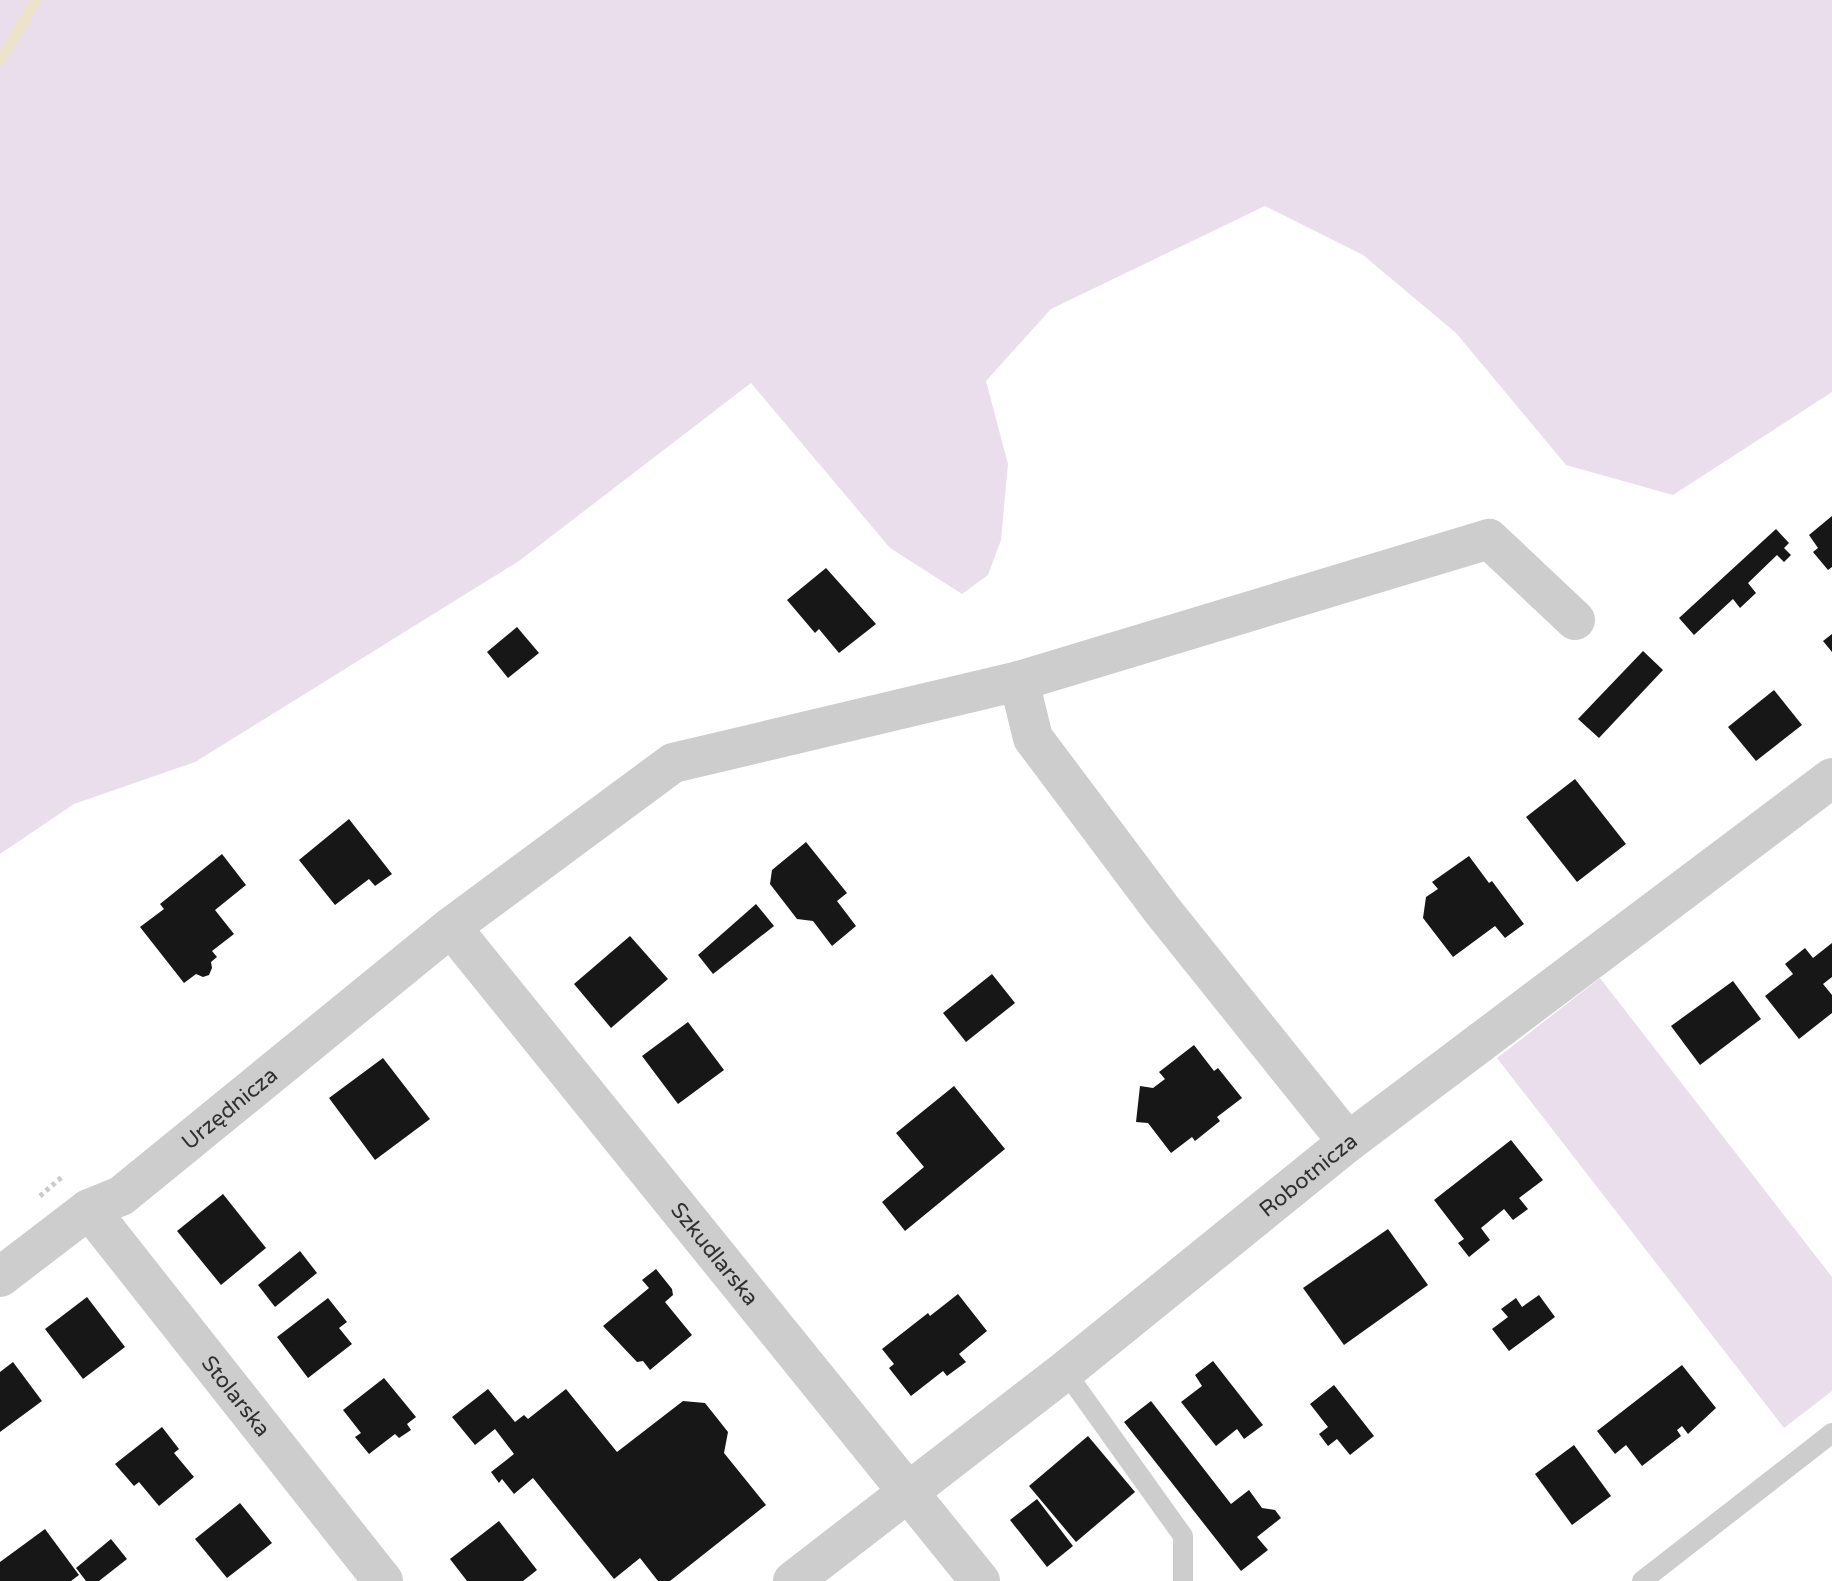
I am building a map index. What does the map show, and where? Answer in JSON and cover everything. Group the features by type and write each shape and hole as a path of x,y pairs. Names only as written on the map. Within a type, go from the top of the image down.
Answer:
{"street":[{"name":"Urzędnicza","path":"0,1277 89,1209 121,1196 451,927 673,763 1019,681 1489,539 1575,620"},
{"path":"1019,681 1033,738 1162,910 1348,1142"},
{"name":"Robotnicza","path":"793,1581 1065,1371 1348,1142 1832,778"},
{"name":"Szkudlarska","path":"451,927 980,1581"},
{"name":"Stolarska","path":"89,1209 383,1581"}],"lane":[{"path":"1065,1371 1183,1536 1183,1581"},
{"path":"1642,1581 1832,1433"}],"shaded area":[{"path":"0,0 1832,0 1832,392 1673,495 1566,465 1456,333 1363,255 1265,206 1051,309 986,381 1008,464 1001,540 988,575 962,594 890,548 751,383 519,561 195,762 74,804 0,854"},
{"path":"1600,978 1832,1277 1832,1391 1784,1428 1497,1058"}],"building":[{"path":"1832,516 1832,567 1828,570 1813,552 1818,548 1809,535"},
{"path":"1776,529 1789,543 1784,548 1791,555 1784,562 1777,555 1748,583 1756,593 1740,608 1733,599 1694,635 1679,618"},
{"path":"826,568 876,624 839,653 819,629 815,633 787,600"},
{"path":"517,627 539,653 508,678 487,652"},
{"path":"1832,634 1832,652 1823,641"},
{"path":"1643,651 1663,670 1599,738 1578,719"},
{"path":"1774,690 1802,725 1756,761 1728,727"},
{"path":"1575,779 1626,844 1577,882 1526,817"},
{"path":"349,819 392,874 375,886 369,879 335,905 299,860"},
{"path":"806,842 847,893 837,901 856,926 832,946 813,921 797,919 770,884 772,870"},
{"path":"222,854 246,885 215,910 234,934 212,951 217,957 211,962 209,975 203,977 196,974 184,983 140,927 164,909 160,904"},
{"path":"1469,856 1524,924 1505,938 1495,926 1453,957 1423,918 1426,897 1438,889 1432,882"},
{"path":"756,904 774,926 713,974 698,955"},
{"path":"630,936 668,979 611,1028 574,984"},
{"path":"1832,943 1832,977 1823,984 1832,995 1832,1013 1799,1039 1765,996 1793,974 1785,964 1805,948 1813,958"},
{"path":"992,974 1015,1003 966,1042 943,1013"},
{"path":"1733,981 1761,1019 1700,1065 1671,1026"},
{"path":"688,1022 724,1070 678,1104 642,1056"},
{"path":"1194,1045 1214,1071 1218,1068 1242,1098 1217,1117 1220,1121 1195,1141 1192,1137 1171,1153 1148,1123 1136,1122 1140,1086 1153,1088 1165,1079 1159,1072"},
{"path":"383,1058 430,1119 375,1160 329,1098"},
{"path":"954,1086 1005,1149 905,1231 882,1202 924,1167 896,1133"},
{"path":"1511,1140 1543,1180 1519,1198 1528,1209 1513,1220 1504,1209 1481,1228 1490,1240 1469,1257 1458,1243 1464,1239 1434,1200"},
{"path":"223,1194 266,1248 221,1285 177,1231"},
{"path":"1388,1229 1428,1285 1344,1345 1303,1288"},
{"path":"300,1251 317,1273 275,1307 258,1285"},
{"path":"656,1269 672,1289 673,1295 665,1302 692,1335 650,1370 643,1361 637,1362 603,1326 649,1288 642,1280"},
{"path":"958,1294 987,1331 959,1354 966,1362 947,1376 943,1371 911,1396 889,1368 894,1364 882,1349"},
{"path":"1539,1295 1555,1317 1509,1351 1492,1329 1508,1317 1501,1309 1516,1298 1522,1307"},
{"path":"87,1297 125,1347 83,1379 45,1329"},
{"path":"328,1298 347,1322 339,1328 352,1344 308,1378 277,1337"},
{"path":"1213,1361 1263,1425 1244,1439 1237,1429 1216,1446 1181,1402 1202,1386 1195,1375"},
{"path":"13,1362 42,1401 0,1432 0,1372"},
{"path":"1682,1365 1716,1408 1688,1434 1682,1426 1677,1430 1681,1436 1642,1466 1626,1445 1615,1454 1597,1431"},
{"path":"384,1378 416,1417 407,1424 411,1430 399,1438 395,1434 369,1454 355,1437 361,1433 343,1410"},
{"path":"1334,1385 1374,1436 1350,1455 1337,1439 1328,1446 1319,1434 1328,1427 1310,1404"},
{"path":"488,1389 515,1422 524,1415 528,1419 566,1389 617,1452 683,1401 705,1403 728,1432 724,1453 766,1505 670,1581 658,1581 640,1558 614,1579 533,1478 514,1494 502,1479 499,1483 491,1472 514,1454 495,1429 475,1445 452,1417"},
{"path":"1151,1401 1231,1504 1249,1490 1262,1508 1275,1510 1281,1518 1257,1537 1268,1550 1241,1571 1124,1422"},
{"path":"162,1427 179,1449 174,1453 194,1477 159,1506 139,1482 134,1486 115,1464"},
{"path":"1088,1436 1135,1492 1076,1542 1029,1486"},
{"path":"1574,1445 1611,1496 1572,1525 1535,1474"},
{"path":"1037,1499 1073,1546 1047,1567 1010,1520"},
{"path":"240,1503 272,1543 227,1578 195,1539"},
{"path":"499,1521 537,1570 523,1581 467,1581 450,1559"},
{"path":"45,1529 79,1575 71,1581 0,1581 0,1562"},
{"path":"111,1539 127,1559 99,1581 86,1581 76,1568"}],"waterway":[{"path":"0,60 36,0"}]}
